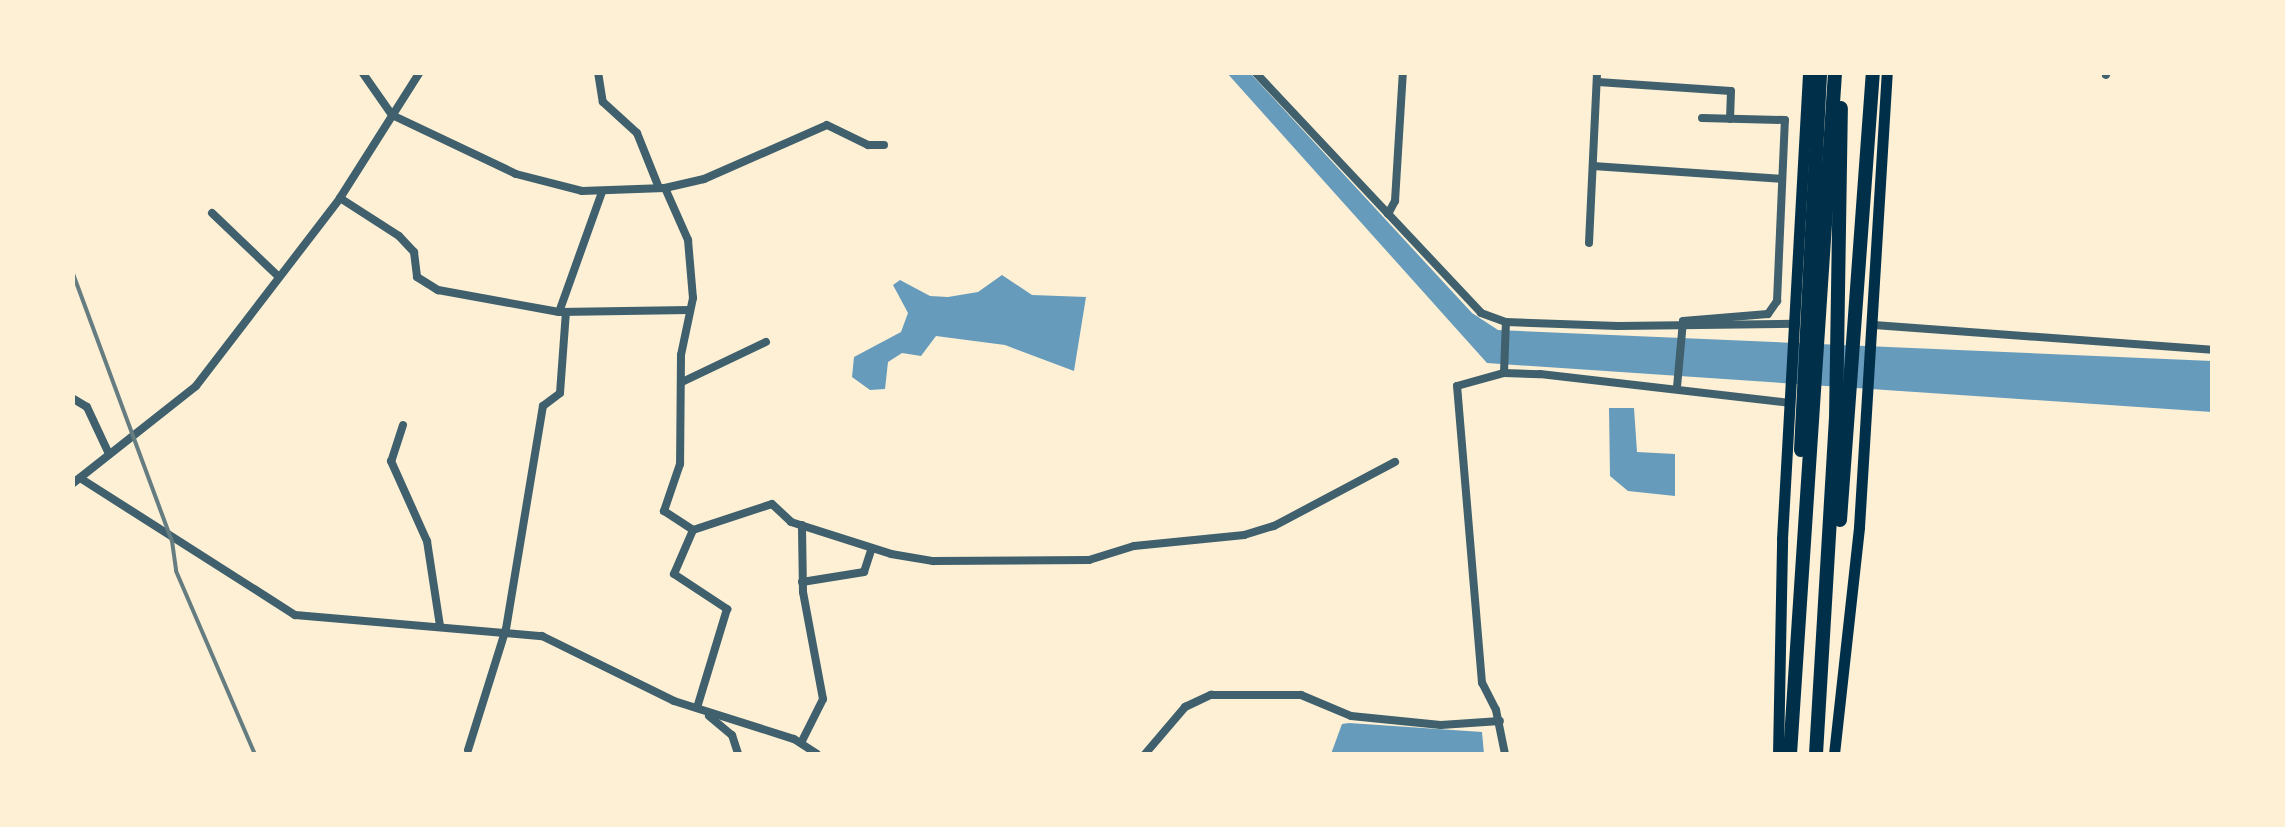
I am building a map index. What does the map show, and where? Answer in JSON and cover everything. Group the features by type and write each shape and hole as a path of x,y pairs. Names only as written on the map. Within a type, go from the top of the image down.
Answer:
{"highway":[{"path":"1798,640 1820,72"},
{"path":"1816,754 1830,566 1838,72"},
{"path":"1790,754 1838,72"},
{"path":"1830,566 1848,439 1873,72"}],"main road":[{"path":"1778,754 1789,401 1808,72"},
{"path":"1834,754 1874,325 1887,72"}],"street":[{"path":"362,72 392,115 516,174 602,192 662,188 738,167 826,125 868,145 884,145"},
{"path":"420,72 340,198 196,386 76,481 295,615 506,629 542,636 697,708 801,744 817,754"},
{"path":"598,72 603,102 637,133 688,240 690,310 682,382 680,464 664,511 693,530"},
{"path":"1255,72 1468,302 1506,326 1680,332 1794,327"},
{"path":"1388,214 1395,201 1403,72"},
{"path":"1589,243 1598,77 1731,91 1730,119"},
{"path":"1677,387 1682,321 1775,310 1785,120 1702,118"},
{"path":"1593,166 1782,179"},
{"path":"468,750 506,629 543,406 560,393 562,312 602,192"},
{"path":"340,198 399,236 414,252 417,277 438,290 562,312 690,310"},
{"path":"212,214 278,276"},
{"path":"1874,325 2212,350"},
{"path":"1504,371 1506,326"},
{"path":"682,382 766,342"},
{"path":"1505,754 1500,721 1482,682 1456,386 1504,371 1789,401"},
{"path":"72,398 87,407 109,454"},
{"path":"403,425 391,461 427,541 440,626"},
{"path":"697,708 727,609 674,574 693,530 772,504 802,525 872,548 933,561 1058,563 1134,546 1244,535 1395,462"},
{"path":"801,744 823,699 802,582 802,525"},
{"path":"802,582 864,572 872,548"},
{"path":"1145,754 1185,706 1211,695 1301,695 1351,716 1442,725 1500,721"},
{"path":"697,708 723,724 738,754"}],"water":[{"path":"1227,73 1250,73 1472,313 1498,330 2212,361 2212,412 1487,363"},
{"path":"1002,275 1032,295 1086,297 1074,371 1005,345 936,336 921,356 902,353 888,362 885,389 870,390 852,377 854,357 901,332 908,313 893,285 900,280 930,296 948,297 978,292"},
{"path":"1609,408 1634,408 1637,452 1675,454 1675,496 1628,491 1610,476"},
{"path":"1342,724 1482,732 1484,754 1331,754"}],"railway":[{"path":"72,271 172,541 176,571 255,754"}]}
